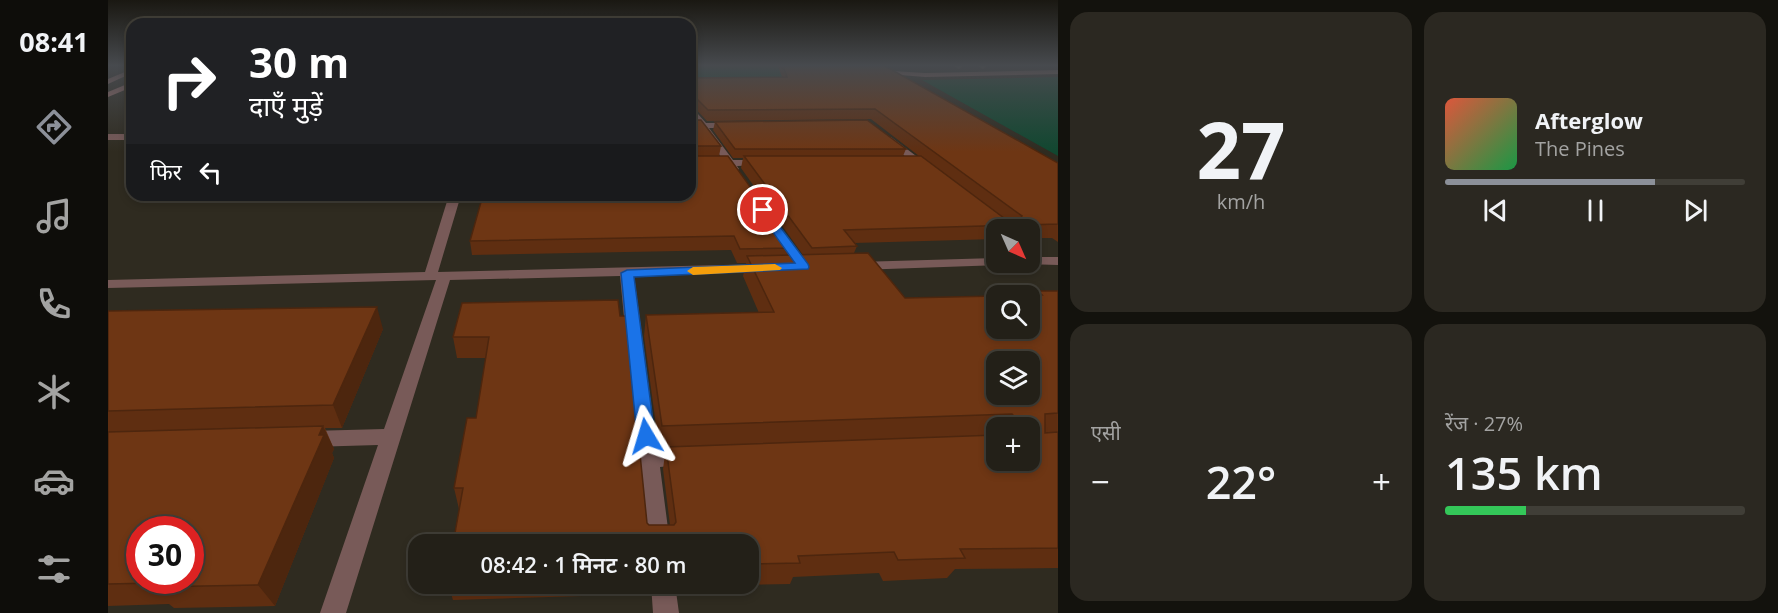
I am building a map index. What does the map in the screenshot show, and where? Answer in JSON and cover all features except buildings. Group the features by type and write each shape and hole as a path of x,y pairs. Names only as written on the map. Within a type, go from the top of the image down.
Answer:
{"street":[{"path":"696,115 742,180"},
{"path":"696,126 750,125"},
{"path":"876,129 937,176"},
{"path":"108,137 126,137"},
{"path":"696,163 776,163"},
{"path":"900,163 920,163"},
{"path":"333,613 391,437 437,277 454,201"},
{"path":"849,266 986,262"},
{"path":"108,284 780,268"},
{"path":"627,273 657,534"},
{"path":"294,440 391,437"},
{"path":"648,459 708,457"},
{"path":"664,594 666,613"}],"green space":[{"path":"827,95 886,95 933,109"},
{"path":"948,95 1058,95 1058,156"}],"slow traffic":[{"path":"693,271 775,268"}],"route":[{"path":"646,436 627,273 803,267 763,210"}]}
